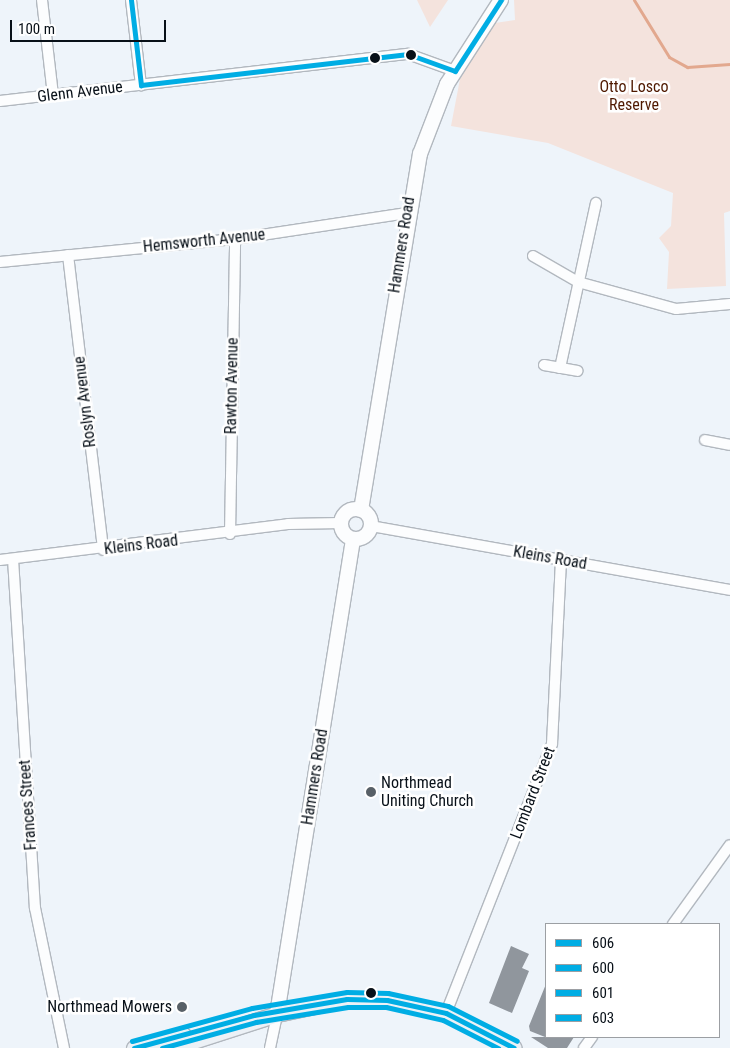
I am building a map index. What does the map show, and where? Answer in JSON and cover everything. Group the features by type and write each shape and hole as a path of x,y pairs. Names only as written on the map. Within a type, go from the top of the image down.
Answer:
{"main road":[{"path":"171,1048 277,1014 347,1000 388,1000 446,1013 514,1048"},
{"path":"134,1048 254,1015 277,1014"}],"street":[{"path":"42,0 53,95"},
{"path":"131,0 141,85"},
{"name":"Hammers Road","path":"361,510 407,213 427,131 455,71 501,0"},
{"name":"Glenn Avenue","path":"0,101 408,54 455,71"},
{"path":"560,368 596,203"},
{"name":"Hemsworth Avenue","path":"0,262 235,239 407,213"},
{"name":"Rawton Avenue","path":"230,534 235,239"},
{"name":"Roslyn Avenue","path":"68,255 103,550"},
{"path":"533,256 578,282 676,309 730,304"},
{"path":"544,365 577,370"},
{"path":"705,440 730,445"},
{"path":"361,510 371,526 363,538 353,540 345,535 341,523 348,511 361,510"},
{"name":"Kleins Road","path":"0,560 103,550 230,534 288,524 341,523"},
{"name":"Kleins Road","path":"371,526 561,560 728,586"},
{"name":"Hammers Road","path":"277,1014 353,540"},
{"name":"Frances Street","path":"13,559 35,908 64,1048"},
{"name":"Lombard Street","path":"446,1013 552,744 561,560"},
{"path":"674,923 730,845"},
{"path":"270,1048 277,1014"}],"green space":[{"path":"417,0 448,0 430,27"},
{"name":"Otto Losco Reserve","path":"514,0 730,0 730,211 724,213 726,286 667,289 669,252 659,238 671,226 673,193 548,143 451,126 460,79 495,23 515,20"}],"building":[{"path":"511,946 529,954 522,968 529,971 512,1013 489,1003"},
{"path":"545,986 545,1037 530,1031 529,1026"},
{"path":"531,1037 573,1038 567,1048 548,1048"}],"waterway":[{"path":"634,0 669,57 687,67 730,64"}],"transit line":[{"name":"606","path":"131,0 141,85"},
{"name":"606","path":"455,71 501,0"},
{"name":"606","path":"141,85 408,54 455,71"},
{"name":"603","path":"132,1041 252,1008 347,992 388,993 448,1006 517,1041"},
{"name":"600","path":"134,1048 254,1015 347,999 387,1000 446,1013 514,1048"},
{"name":"601","path":"162,1048 256,1022 348,1007 386,1007 443,1020 498,1048"}],"place":[{"name":"Northmead Uniting Church","path":"371,792"},
{"name":"Northmead Mowers","path":"182,1007"}]}
